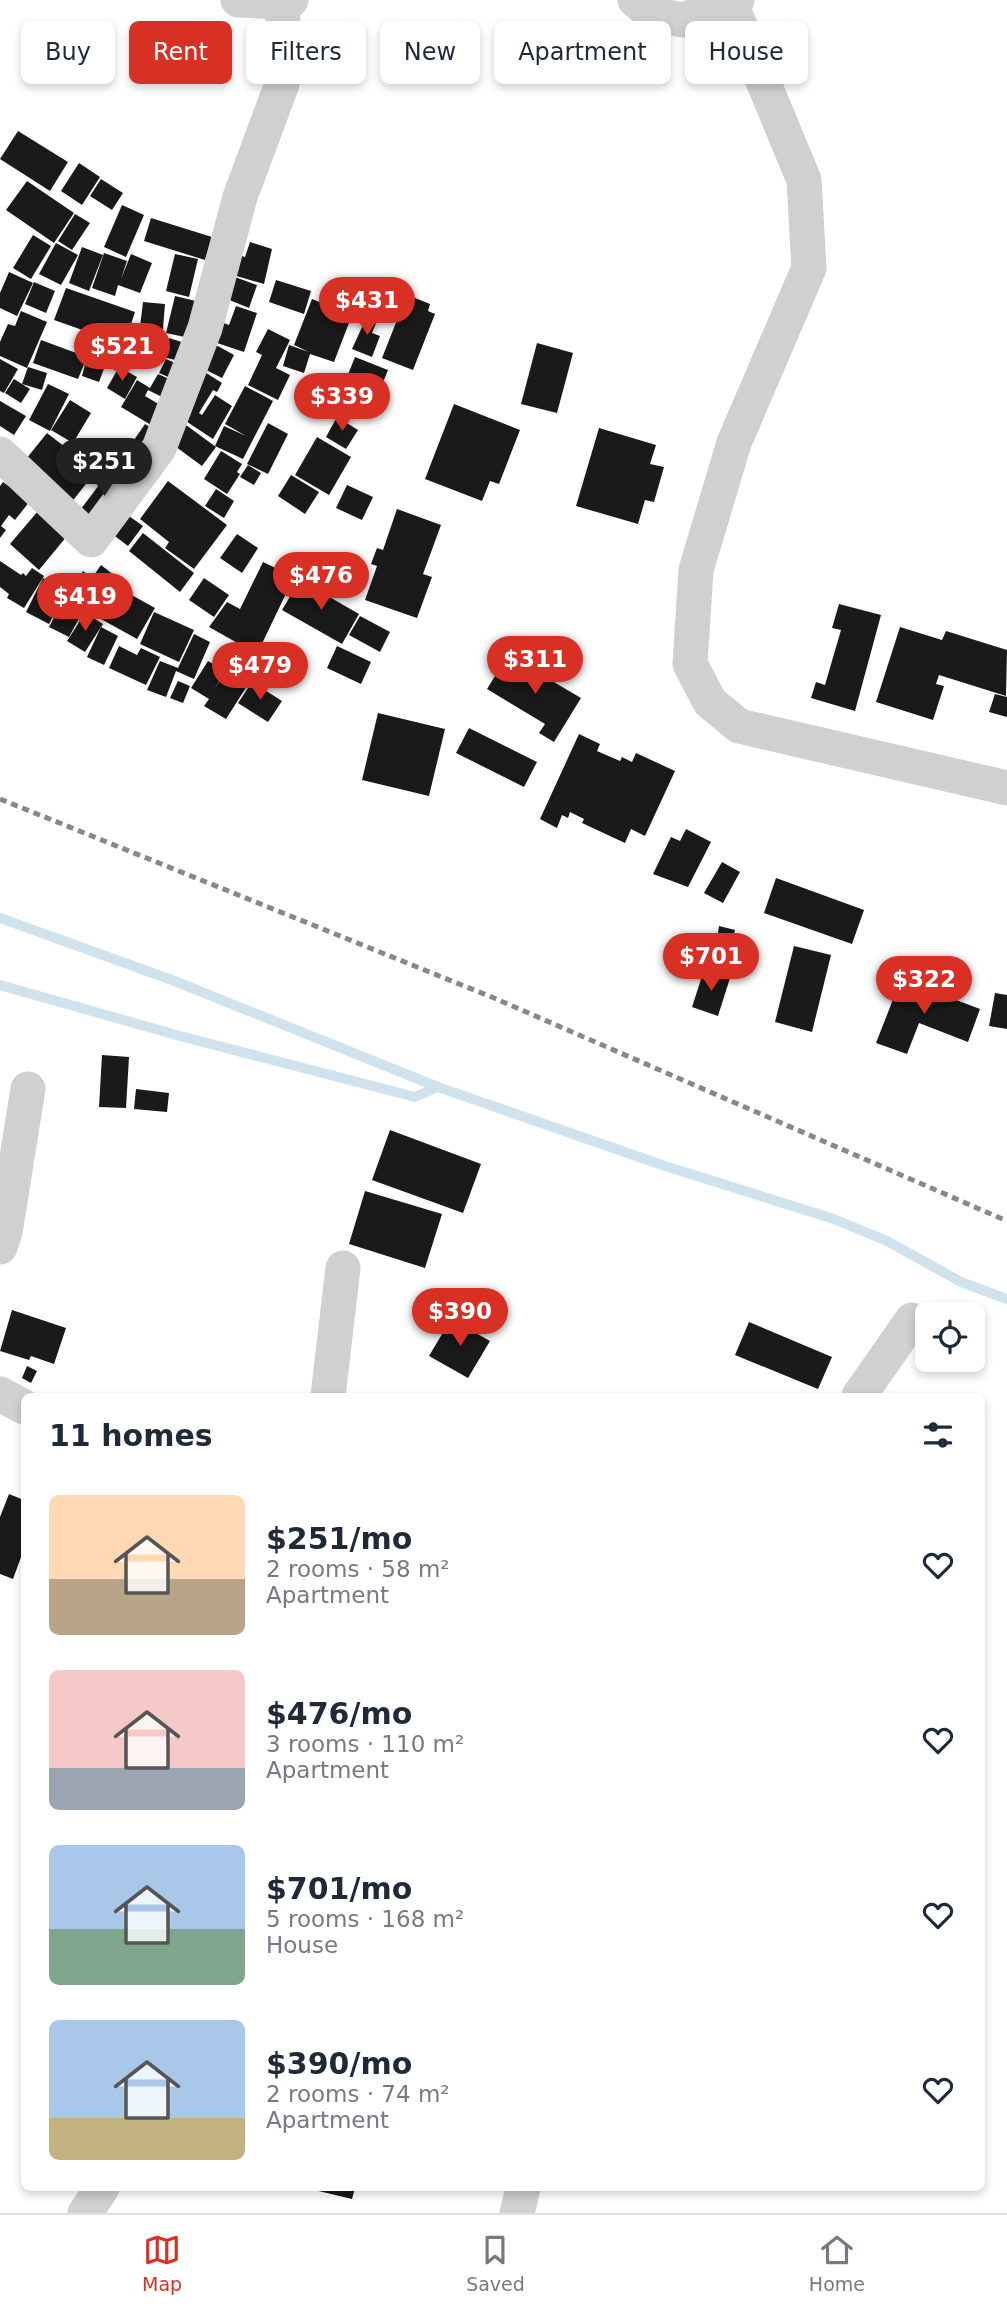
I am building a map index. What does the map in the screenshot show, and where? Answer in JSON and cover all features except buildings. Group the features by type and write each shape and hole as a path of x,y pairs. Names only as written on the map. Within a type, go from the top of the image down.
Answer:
{"street":[{"path":"0,454 91,540 159,448 205,328 240,197 282,84 287,1 238,0"},
{"path":"635,0 652,15 683,20 734,2 804,180 809,268 734,443 696,570 690,664 710,702 739,726 1007,788"},
{"path":"0,1247 5,1232 28,1089"},
{"path":"328,1393 343,1268"},
{"path":"861,1393 912,1320"},
{"path":"0,1394 21,1405"},
{"path":"85,2213 100,2191"},
{"path":"517,2213 522,2191"}],"waterway":[{"path":"0,918 172,980 438,1087 665,1166 834,1219 887,1241 961,1282 1007,1299"},
{"path":"0,985 180,1036 415,1097 438,1087"}],"railway":[{"path":"0,799 494,998 1007,1221"}]}
